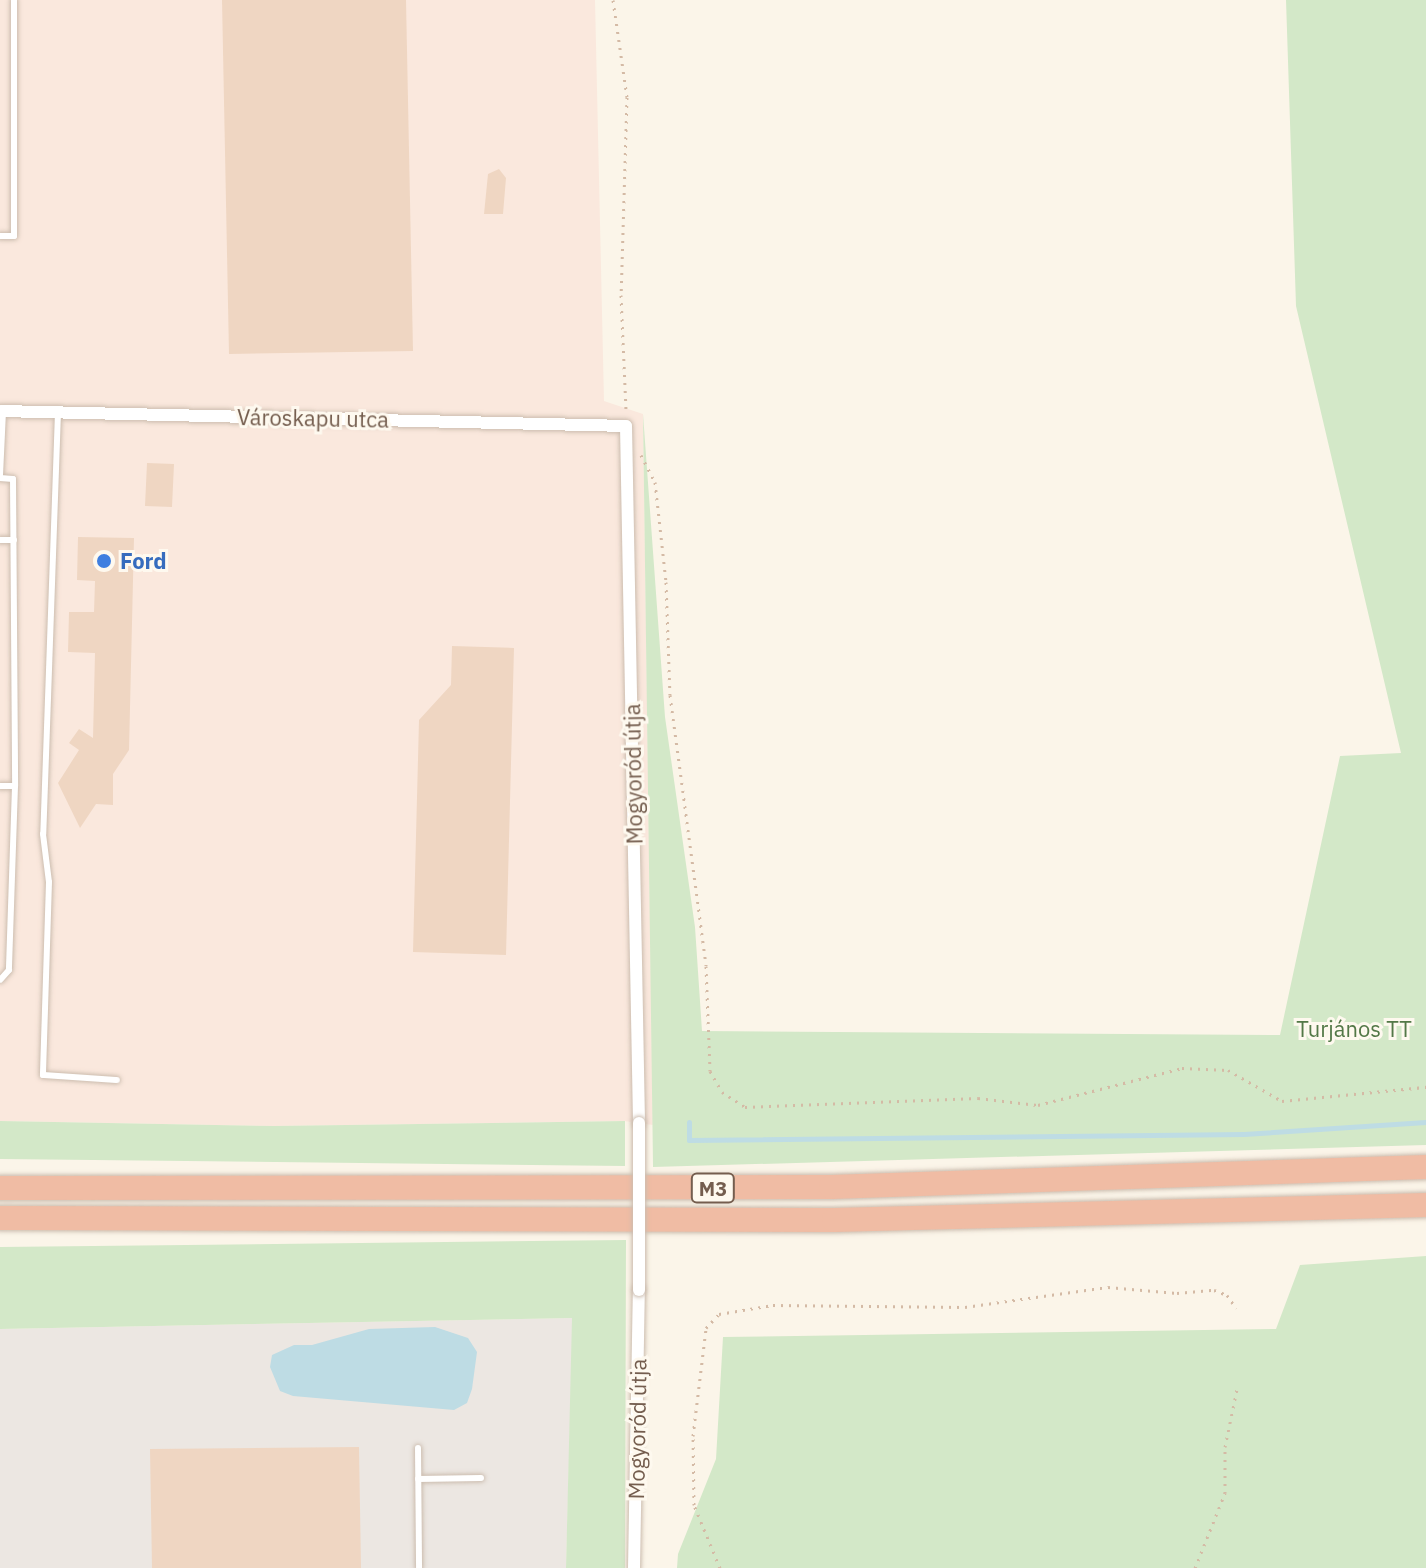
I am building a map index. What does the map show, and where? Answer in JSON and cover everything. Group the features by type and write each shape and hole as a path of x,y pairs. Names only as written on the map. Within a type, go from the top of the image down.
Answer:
{"highway":[{"name":"M3","path":"0,1188 831,1187 1426,1167"},
{"name":"M3","path":"0,1218 834,1220 1426,1205"}],"street":[{"name":"Városkapu utca","path":"1,411 626,426"},
{"name":"Mogyoród útja","path":"626,426 639,1123 634,1568"}],"lane":[{"path":"0,236 14,236 14,0"},
{"path":"0,980 9,970 15,786 13,479 0,477 1,411"},
{"path":"58,412 43,834 49,882 43,1075 117,1080"},
{"path":"0,540 14,540"},
{"path":"0,786 15,786"},
{"path":"418,1448 419,1568"},
{"path":"418,1479 481,1478"}],"path":[{"path":"613,0 627,97 621,295 626,426"},
{"path":"640,454 655,482 666,582 670,695 706,966 710,1071 722,1092 745,1107 978,1098 1038,1105 1182,1068 1228,1070 1282,1101 1426,1087"},
{"path":"720,1568 694,1505 693,1436 706,1328 719,1314 773,1305 965,1307 1108,1287 1177,1293 1214,1290 1227,1295 1236,1308"},
{"path":"1195,1568 1225,1493 1225,1447 1237,1389"}],"shaded area":[{"path":"0,0 595,0 604,401 643,414 653,1125 624,1121 274,1126 0,1121"},
{"path":"573,1318 566,1568 0,1568 0,1329"}],"green space":[{"name":"Turjános TT","path":"1286,0 1426,0 1426,1145 653,1167 643,414 665,717 695,927 702,1031 1280,1035 1340,756 1401,753 1296,306"},
{"path":"0,1121 274,1126 625,1121 625,1166 0,1159"},
{"path":"626,1240 625,1568 566,1568 572,1318 0,1329 0,1247"},
{"path":"1426,1256 1426,1568 677,1568 678,1554 716,1459 723,1337 1276,1329 1300,1265"}],"water":[{"path":"435,1327 468,1338 477,1352 467,1403 454,1410 293,1396 280,1391 270,1367 272,1355 294,1345 312,1345 369,1329"}],"building":[{"path":"222,0 406,0 413,351 229,354"},
{"path":"499,169 506,178 503,214 484,214 488,174"},
{"path":"147,463 174,464 172,507 145,506"},
{"path":"78,537 134,538 129,750 113,774 113,805 96,804 80,828 58,783 79,750 69,743 79,729 93,738 95,653 68,652 69,612 94,612 95,581 77,580"},
{"path":"452,646 514,648 506,955 413,952 419,720 451,685"},
{"path":"359,1447 361,1568 152,1568 150,1449"}],"waterway":[{"path":"689,1122 689,1140 1244,1134 1426,1122"}],"place":[{"name":"Ford","path":"104,561"}]}
